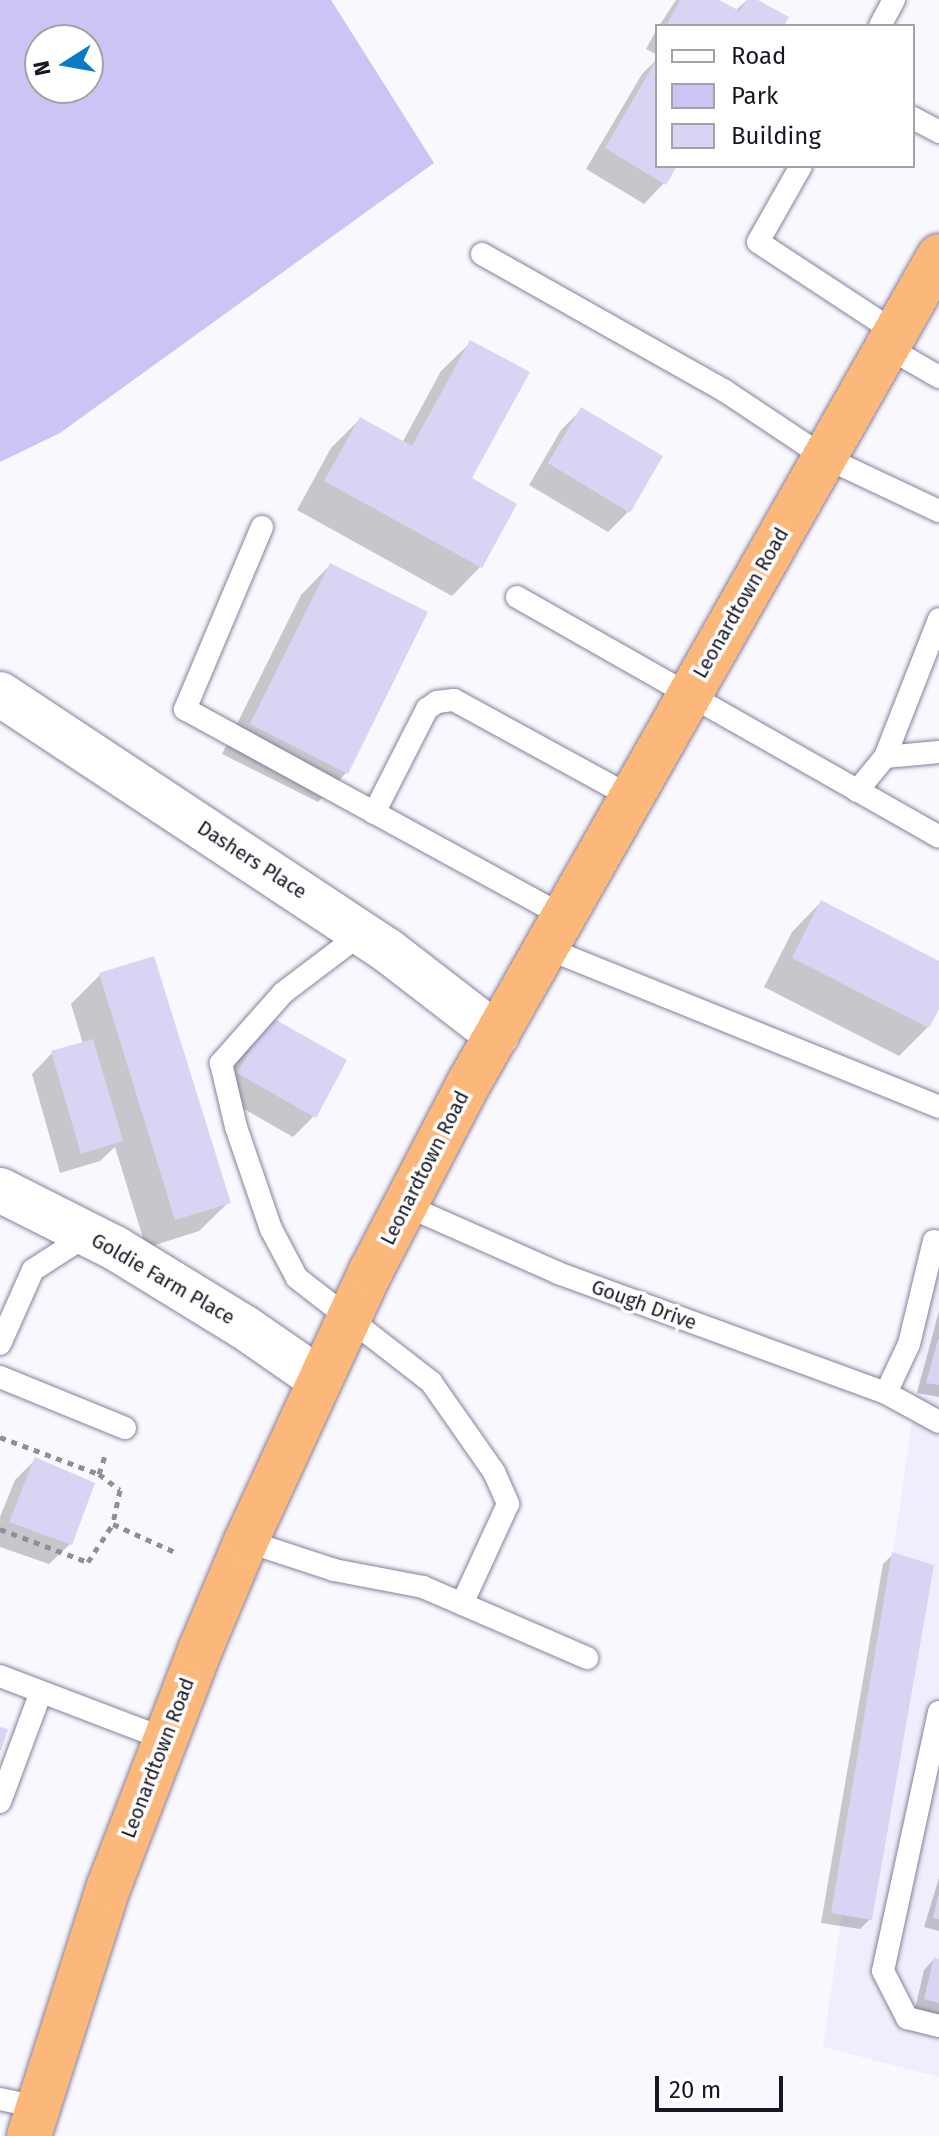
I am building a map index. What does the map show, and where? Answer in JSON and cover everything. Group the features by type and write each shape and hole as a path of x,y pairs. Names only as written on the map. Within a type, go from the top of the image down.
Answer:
{"highway":[{"name":"Leonardtown Road","path":"22,2114 165,1739 246,1541 348,1319 497,1035 939,256"}],"street":[{"name":"Dashers Place","path":"0,694 362,933 497,1035"},
{"name":"Goldie Farm Place","path":"0,1190 87,1235 231,1319 319,1379"}],"lane":[{"path":"881,24 894,0"},
{"path":"915,119 939,132"},
{"path":"800,168 758,242 939,377"},
{"path":"482,254 725,391 824,457 939,511"},
{"path":"262,527 185,709 374,813 555,932 939,1107"},
{"path":"517,597 687,697 939,837"},
{"path":"857,791 885,757 939,619"},
{"path":"374,813 427,709 437,702 454,700 631,797"},
{"path":"885,757 939,752"},
{"path":"362,933 283,993 221,1063 236,1127 271,1229 297,1278 431,1382 494,1472 508,1504 462,1604"},
{"name":"Gough Drive","path":"407,1206 558,1273 886,1393 939,1422"},
{"path":"0,1344 9,1299 33,1270 87,1235"},
{"path":"886,1393 909,1344 934,1241"},
{"path":"0,1377 125,1428"},
{"path":"246,1541 334,1570 423,1587 587,1658"},
{"path":"0,1676 165,1739"},
{"path":"0,1802 41,1692"},
{"path":"939,1712 883,1971 907,2018 939,2026"}],"path":[{"path":"0,1437 99,1474 120,1490 113,1524 88,1562 0,1529"},
{"path":"113,1524 175,1552"}],"shaded area":[{"path":"939,1231 939,2077 823,2047"}],"green space":[{"path":"0,0 331,0 434,163 60,433 0,462"}],"building":[{"path":"680,0 719,0 740,11 746,0 758,0 789,17 785,24 667,24"},
{"path":"655,62 655,168 676,168 666,185 605,148"},
{"path":"470,340 530,372 472,478 517,504 482,568 324,481 360,417 412,446"},
{"path":"581,407 663,456 630,513 548,463"},
{"path":"330,563 428,612 348,774 250,724"},
{"path":"821,900 939,961 939,1009 929,1028 792,958"},
{"path":"154,956 231,1203 175,1220 99,973"},
{"path":"269,1016 347,1060 316,1118 237,1073"},
{"path":"93,1039 123,1141 81,1154 51,1051"},
{"path":"939,1339 939,1385 926,1383"},
{"path":"35,1457 95,1483 72,1545 9,1522"},
{"path":"892,1552 934,1565 872,1920 831,1913"},
{"path":"0,1727 8,1729 1,1751 0,1751"},
{"path":"939,1896 939,1919 933,1918"},
{"path":"934,1957 939,1959 939,2003 924,1999"}]}
